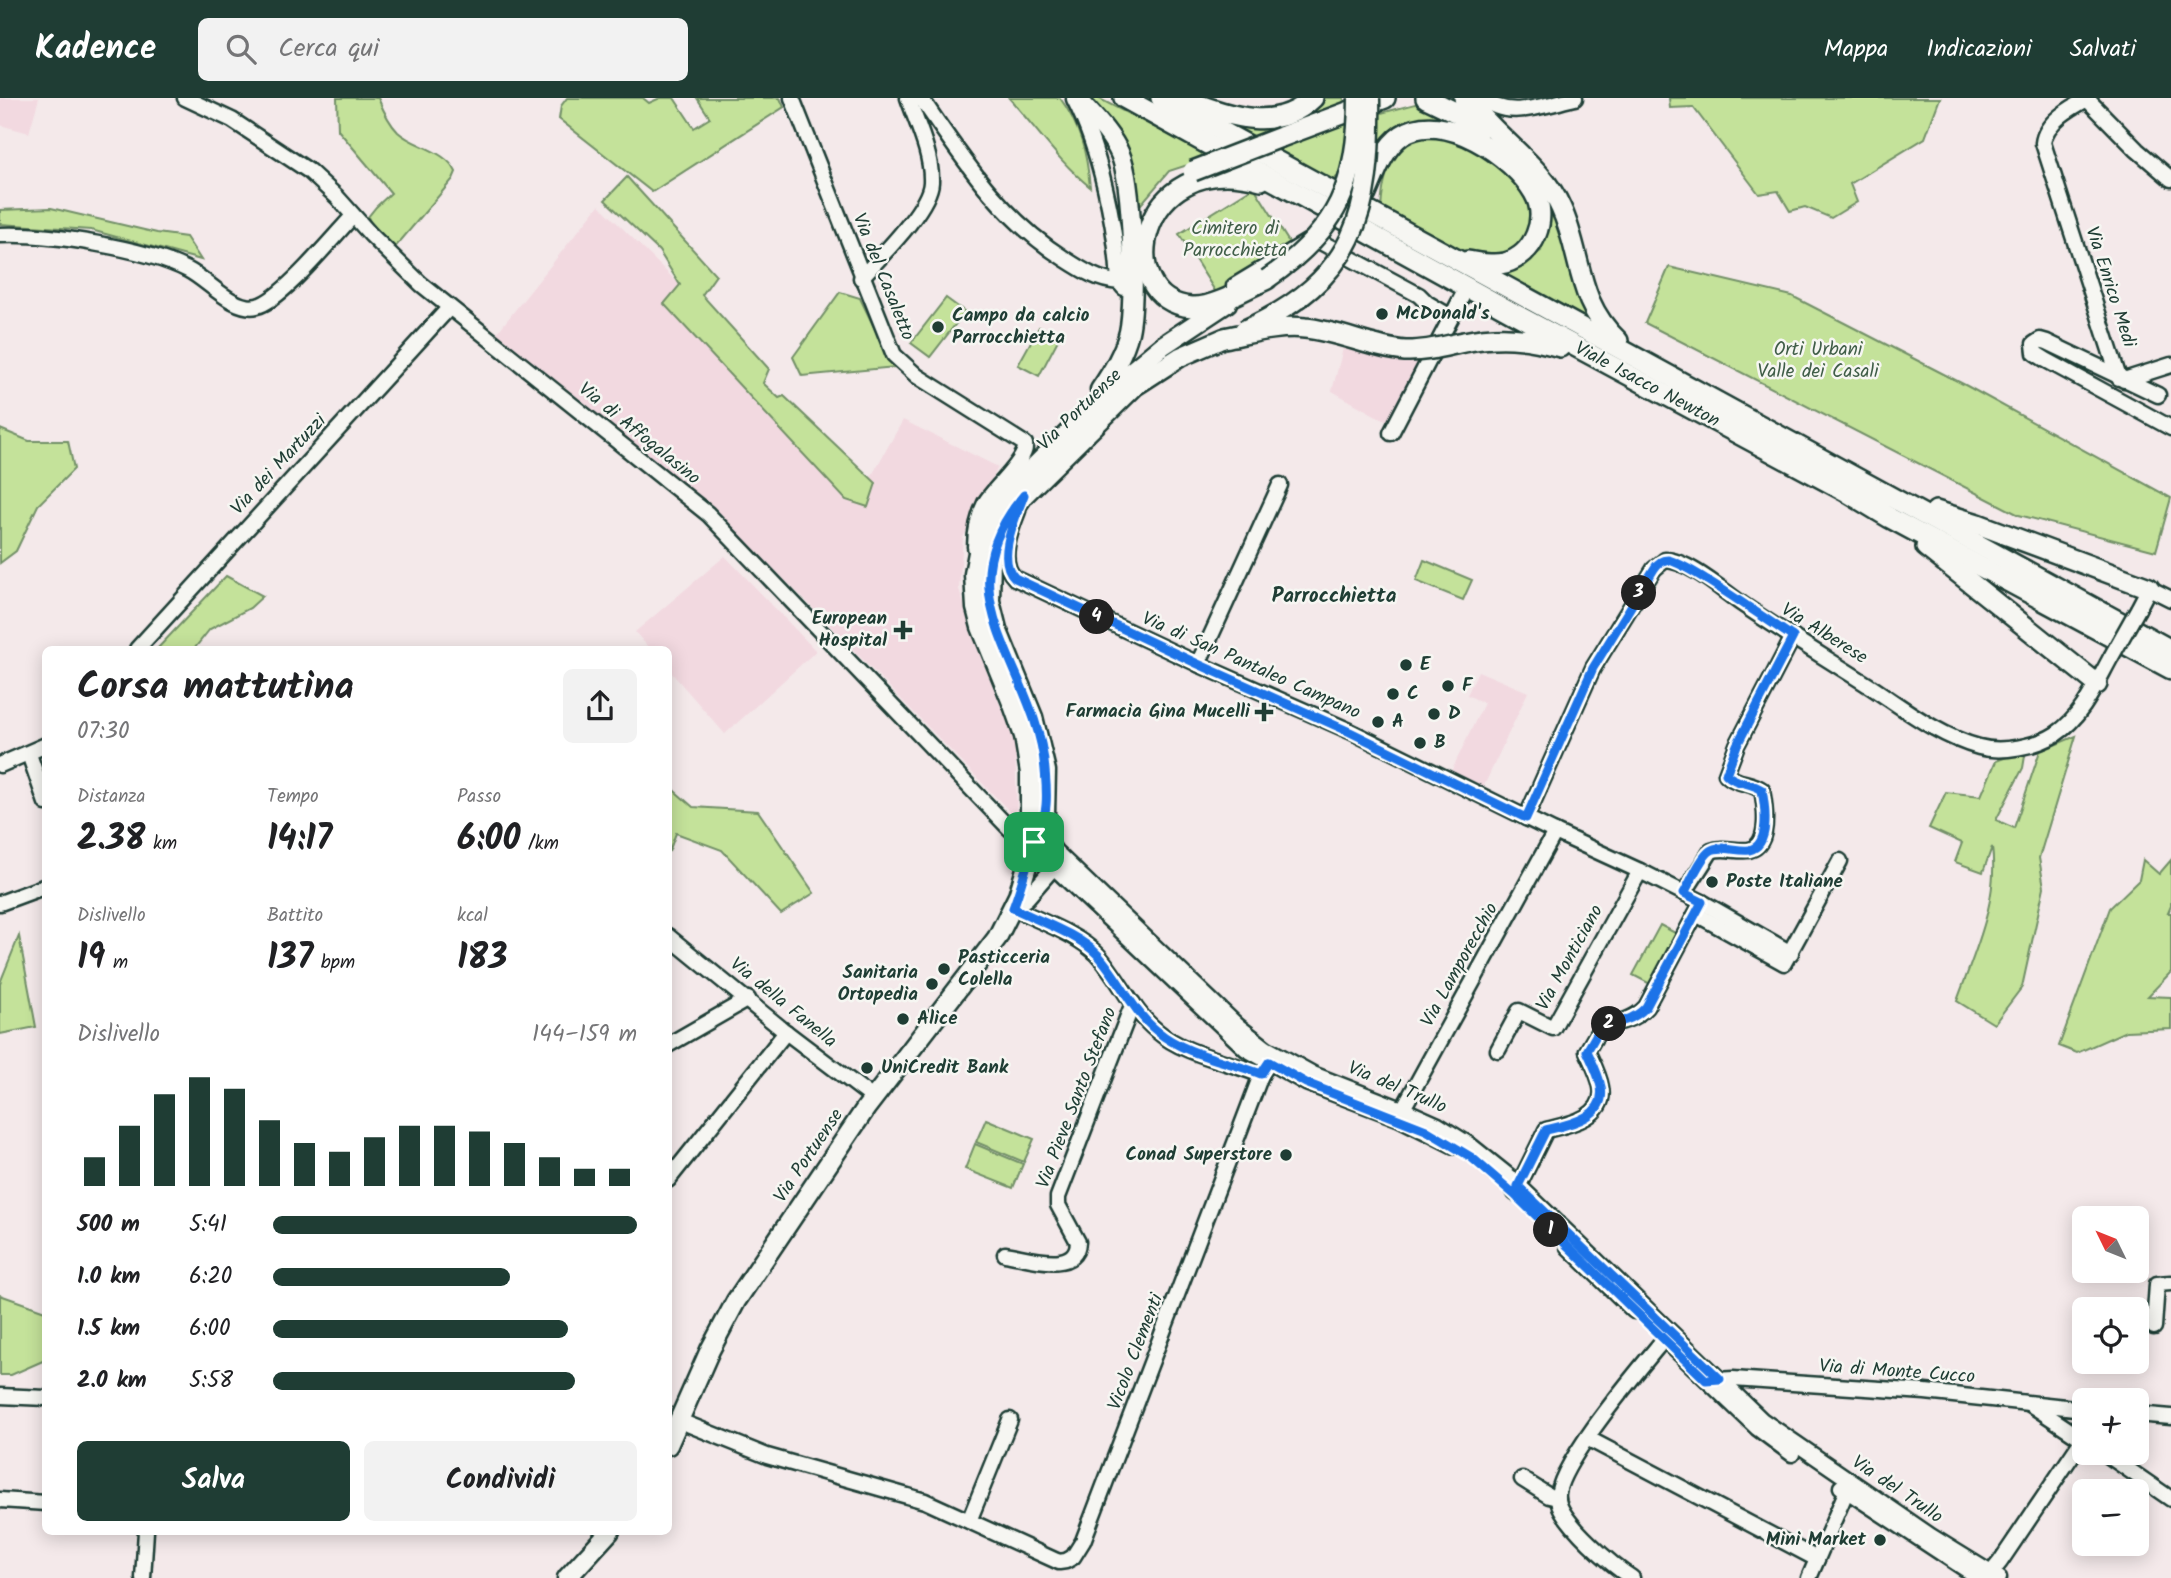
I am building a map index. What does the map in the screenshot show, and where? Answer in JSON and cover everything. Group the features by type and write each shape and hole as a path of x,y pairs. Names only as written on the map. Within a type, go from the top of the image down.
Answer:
{"highway":[{"name":"Viale Isacco Newton","path":"1124,98 2171,669"},
{"name":"Viale Isacco Newton","path":"1161,98 2171,650"},
{"path":"1180,98 1227,115 1261,120 1285,115 1313,98"},
{"path":"1131,243 1142,211 1162,188 1193,172 1385,98"},
{"path":"1426,98 1498,133"},
{"path":"1464,98 1524,159 1555,197 1565,218 1587,297 1605,327 1632,354"},
{"path":"1364,198 1381,162 1394,142 1404,134 1417,128 1439,127 1472,139 1511,166 1534,192 1540,209 1539,227 1528,249 1517,258 1494,264 1458,260"},
{"path":"1267,279 1200,306 1182,305 1166,296 1154,284 1149,273 1144,243 1150,222 1171,195 1200,178 1222,174 1244,176 1289,188"},
{"path":"1224,338 1292,327 1321,330 1403,351 1428,350 1491,338 1526,338 1598,358"},
{"path":"1898,500 1978,524 2149,588"},
{"path":"1890,518 2097,684"}],"main road":[{"path":"1074,427 1119,360 1129,330 1132,299 1128,187 1120,154 1075,98"},
{"name":"Via Portuense","path":"1034,842 1030,826 1031,792 1027,751 1019,720 979,621 974,592 975,560 983,534 1002,502 1025,475 1074,427 1201,319 1267,279 1307,248 1337,206 1348,183 1355,152 1358,98"},
{"name":"Via Portuense","path":"672,1437 710,1350 736,1301 873,1098 992,946 1013,908 1045,814 1045,771 1040,742 997,629 989,594 990,566 996,540 1008,516 1024,495 1125,395 1141,372 1284,310 1315,286 1332,267 1349,239 1364,198 1371,147 1370,98"},
{"path":"567,1578 606,1535"}],"street":[{"name":"Via di Affogalasino","path":"186,98 232,120 301,165 328,188 397,262 449,308 708,514 1008,827 1018,836 1034,842"},
{"name":"Via del Casaletto","path":"792,98 861,278 890,349 898,361 917,376 1025,444 1023,455 984,505 976,528 975,560"},
{"path":"861,278 918,213 930,192 925,146 908,98"},
{"path":"921,98 979,180 1021,228 1073,264 1102,279 1119,282"},
{"path":"1075,98 1103,187 1114,235 1119,282 1132,299"},
{"path":"1483,98 1496,108 1517,110 1575,98"},
{"path":"2088,98 2137,150 2171,179"},
{"name":"Via Enrico Medi","path":"2088,98 2077,103 2056,121 2045,134 2043,143 2121,379"},
{"path":"0,234 48,237 150,257 188,270 236,303 255,307 276,296 354,216"},
{"path":"1220,293 1315,239 1419,295 1451,317"},
{"path":"1391,433 1467,287"},
{"name":"Via dei Martuzzi","path":"140,646 449,308"},
{"name":"Via Enrico Medi","path":"2121,379 2048,342 2039,340 2034,344 2035,353 2046,360 2171,428"},
{"path":"2121,379 2171,365"},
{"path":"2121,379 2158,395"},
{"path":"1198,664 1280,485"},
{"name":"Via di San Pantaleo Campano","path":"1024,495 1007,551 1006,565 1013,576 1198,664 1350,732 1640,871 1684,893 1699,908 1791,953 1840,861"},
{"name":"Via Alberese","path":"1526,818 1593,668 1660,562 1670,560 1690,569 1938,729 1980,747 2015,747 2036,743 2055,734 2077,714 2097,684 2149,588"},
{"path":"2149,588 2171,599"},
{"path":"1684,893 1711,850 1749,850 1759,844 1765,831 1762,790 1730,779 1726,774 1737,745 1793,637"},
{"path":"0,765 42,747"},
{"path":"29,754 42,791"},
{"name":"Via del Trullo","path":"1045,814 1045,836 1055,851 1240,1044 1268,1063"},
{"name":"Via Lamporecchio","path":"1400,1113 1555,832"},
{"name":"Via del Trullo","path":"1034,842 1055,851"},
{"name":"Via del Trullo","path":"1034,842 1042,856 1054,867 1238,1026 1268,1063"},
{"name":"Via Portuense","path":"1013,908 1027,898 1054,867"},
{"name":"Via Monticiano","path":"1498,1050 1519,1011 1553,1028 1640,871"},
{"path":"0,903 42,887"},
{"name":"Via del Trullo","path":"1013,908 1089,946 1154,1029 1167,1038 1191,1050 1233,1064 1268,1063 1313,1074 1400,1113 1438,1125 1470,1144 1612,1284 1772,1434 1989,1577"},
{"path":"1516,1190 1546,1130 1580,1121 1595,1109 1601,1087 1587,1051 1602,1025 1620,1023 1634,1017 1646,1007 1699,908"},
{"name":"Via della Fanella","path":"672,939 786,1032 873,1098"},
{"path":"672,1043 748,999"},
{"name":"Via Pieve Santo Stefano","path":"1005,1254 1058,1262 1069,1259 1076,1252 1078,1242 1058,1205 1058,1197 1133,1003"},
{"path":"672,1175 786,1032"},
{"path":"1233,1064 1240,1044"},
{"name":"Vicolo Clementi","path":"680,1422 767,1456 925,1501 1022,1548 1059,1562 1069,1560 1078,1551 1268,1063"},
{"path":"2154,1327 2157,1284 2171,1283"},
{"name":"Via del Trullo","path":"1612,1284 1664,1339 1713,1380"},
{"path":"1632,1578 1586,1539 1562,1510 1558,1498 1564,1478 1587,1438 1664,1339"},
{"name":"Via di Monte Cucco","path":"1713,1380 1875,1389 2072,1408"},
{"path":"0,1396 42,1398"},
{"path":"2029,1403 2072,1432"},
{"path":"2149,1415 2171,1417"},
{"path":"969,1521 1010,1420"},
{"path":"1587,1438 1817,1559"},
{"path":"1989,1577 2072,1457"},
{"path":"2122,1465 2171,1499"},
{"path":"1522,1479 1549,1496 1558,1498"},
{"path":"1810,1578 1848,1486"},
{"path":"0,1500 42,1503"},
{"path":"143,1578 146,1535"}],"shaded area":[{"path":"0,98 39,98 29,133 0,125"},
{"path":"599,205 680,285 665,304 862,493 903,420 998,467 963,538 959,589 981,657 1015,742 1017,819 728,524 678,478 496,334"},
{"path":"1345,341 1422,356 1389,423 1332,391"},
{"path":"725,556 816,651 725,734 672,673 672,646 647,646 635,632"},
{"path":"1478,671 1528,692 1483,788 1472,783 1469,787 1449,776 1484,703 1467,695"}],"green space":[{"path":"337,98 378,98 398,132 445,159 456,172 392,251 374,231 368,217 391,193 338,130"},
{"path":"567,98 643,98 649,103 660,98 674,98 694,128 710,118 697,98 780,98 784,107 652,192 559,119 561,106"},
{"path":"1009,98 1060,98 1073,119 1081,140 1090,187 1058,156"},
{"path":"1085,98 1098,98 1212,157 1169,171 1137,209 1127,144"},
{"path":"1318,98 1344,98 1343,106 1252,139 1196,112 1237,125"},
{"path":"1669,98 1940,98 1925,138 1850,184 1857,202 1831,218 1805,207 1790,211 1778,191 1759,194 1693,107 1670,108"},
{"path":"1419,103 1476,127 1507,149 1558,209 1601,331 1498,271 1517,268 1541,251 1550,221 1542,191 1475,134 1436,118 1399,125 1332,181 1271,151 1328,127"},
{"path":"1419,133 1470,143 1505,166 1526,193 1537,221 1529,244 1508,258 1483,258 1448,248 1381,209 1384,185 1395,154 1402,145"},
{"path":"627,177 716,275 702,295 769,369 763,383 779,398 784,396 876,483 868,507 846,500 664,304 680,285 659,251 605,200"},
{"name":"Cimitero di Parrocchietta","path":"1254,187 1292,247 1217,294 1179,234"},
{"path":"51,208 157,233 186,237 201,260 91,230 0,224 0,210"},
{"name":"Orti Urbani Valle dei Casali","path":"1669,267 1792,296 1967,386 2171,498 2156,551 2019,515 1645,323"},
{"path":"840,292 860,298 896,367 802,376 793,357"},
{"name":"Campo da calcio Parrocchietta","path":"946,298 965,312 930,357 911,343"},
{"path":"1039,327 1059,338 1039,376 1018,365"},
{"path":"0,429 29,441 68,441 74,469 38,505 16,551 0,563"},
{"path":"1424,560 1472,580 1463,600 1416,581"},
{"path":"226,576 263,596 250,608 210,629 196,646 160,646"},
{"path":"2076,736 2039,858 2044,887 2022,987 1994,1024 1957,1001 1989,906 1992,847 1983,872 1955,862 1962,843 1929,828 1946,792 1981,796 1996,761 2026,750 2023,768 1996,820 2014,828 2040,751"},
{"path":"672,789 693,807 758,811 814,893 781,914 722,850 676,833 672,844"},
{"path":"2143,860 2159,874 2171,860 2171,906 2168,913 2171,913 2171,972 2148,996 2171,997 2171,1029 2126,1031 2077,1053 2059,1046 2110,908 2139,880"},
{"path":"1660,925 1679,935 1652,985 1633,975"},
{"path":"19,936 36,1027 0,1034 0,983"},
{"path":"986,1119 1034,1139 1024,1162 976,1142"},
{"path":"975,1144 1023,1164 1013,1188 965,1169"},
{"path":"0,1295 42,1310 42,1361 11,1375 0,1375"}],"place":[{"name":"McDonald's","path":"1382,314"},
{"name":"Campo da calcio Parrocchietta","path":"938,327"},
{"name":"European Hospital","path":"903,630"},
{"name":"E","path":"1406,665"},
{"name":"F","path":"1448,686"},
{"name":"C","path":"1393,694"},
{"name":"Farmacia Gina Mucelli","path":"1264,712"},
{"name":"D","path":"1434,714"},
{"name":"A","path":"1378,722"},
{"name":"B","path":"1420,743"},
{"name":"Poste Italiane","path":"1712,882"},
{"name":"Pasticceria Colella","path":"944,969"},
{"name":"Sanitaria Ortopedia","path":"932,984"},
{"name":"Alice","path":"903,1019"},
{"name":"UniCredit Bank","path":"867,1068"},
{"name":"Conad Superstore","path":"1286,1155"},
{"name":"Mini Market","path":"1880,1540"}],"district":[{"name":"Parrocchietta","path":"1334,596"}],"route":[{"path":"1024,495 1012,528 1006,558 1008,570 1015,578 1390,750 1526,818 1593,668 1660,562 1670,560 1690,569 1793,637 1737,745 1726,774 1730,779 1762,790 1765,831 1759,844 1749,850 1715,849 1707,855 1684,893 1702,902 1646,1007 1634,1017 1620,1023 1602,1025 1587,1051 1601,1087 1600,1100 1595,1109 1580,1121 1546,1130 1518,1186 1720,1379 1706,1380 1514,1194 1459,1149 1398,1118 1306,1083 1269,1062 1261,1074 1191,1050 1159,1033 1089,946 1013,908 1034,842 1045,814 1044,762 1033,717 997,629 989,589 991,557 996,540 1008,516 1024,495"}]}
